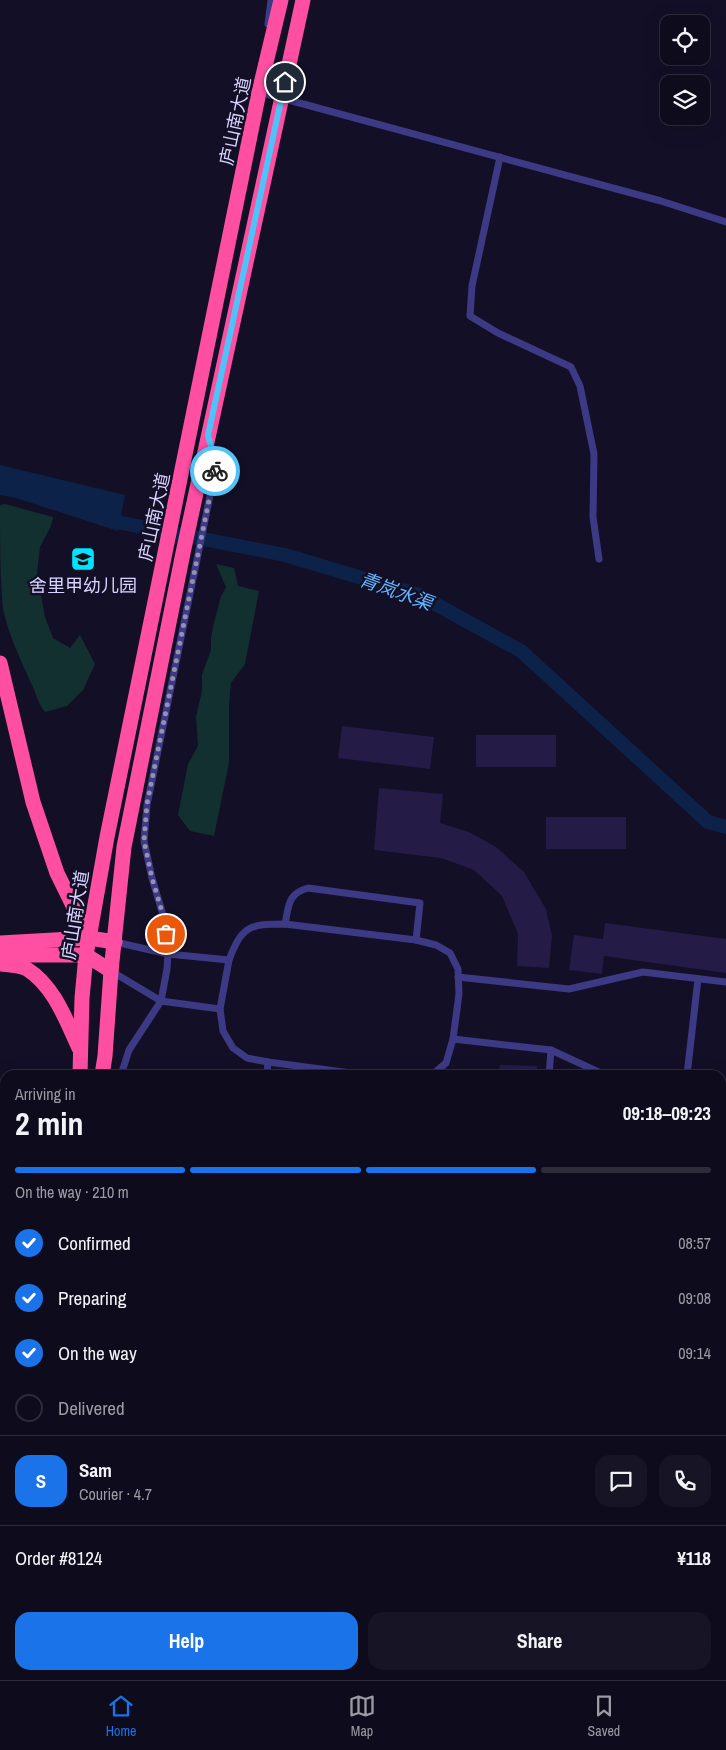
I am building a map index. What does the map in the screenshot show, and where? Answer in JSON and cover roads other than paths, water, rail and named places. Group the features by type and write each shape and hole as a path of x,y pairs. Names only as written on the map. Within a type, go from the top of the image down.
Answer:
{"highway":[{"name":"庐山南大道","path":"80,1070 82,998 86,955 107,837 261,85 281,0"},
{"name":"庐山南大道","path":"103,1070 124,847 183,553 200,510 208,435 303,0"},
{"path":"0,664 33,802 57,873 89,938"},
{"path":"0,943 89,938 115,942"},
{"path":"0,955 86,955 111,971"},
{"path":"0,964 26,968 41,980 58,1004 80,1051"}],"lane":[{"path":"271,0 261,85 282,98 661,201 726,222"},
{"path":"500,157 472,286 470,316 498,333 571,367 580,386 594,454 593,517 600,559"},
{"path":"123,1070 129,1050 161,1001 168,954 163,915 144,841 147,804 195,566 200,510"},
{"path":"285,924 290,898 298,891 308,888 420,903 416,940"},
{"path":"328,1070 247,1058 233,1048 223,1031 220,1009 229,960 236,940 247,928 265,924 285,924 416,940 436,945 450,953 458,969 459,994 453,1039 446,1063 438,1070"},
{"path":"115,942 168,954 229,960"},
{"path":"111,971 161,1001 220,1009"},
{"path":"458,977 569,989 643,972 726,982"},
{"path":"687,1070 698,980"},
{"path":"453,1039 551,1050 594,1070"},
{"path":"549,1070 551,1050"},
{"path":"267,1070 268,1062"}],"water":[{"path":"0,465 125,495 118,531 16,498 0,495"}],"waterway":[{"name":"青岚水渠","path":"102,519 285,555 419,595 521,651 708,822 726,827"}],"place":[{"name":"舍里甲幼儿园","path":"83,559"}]}
